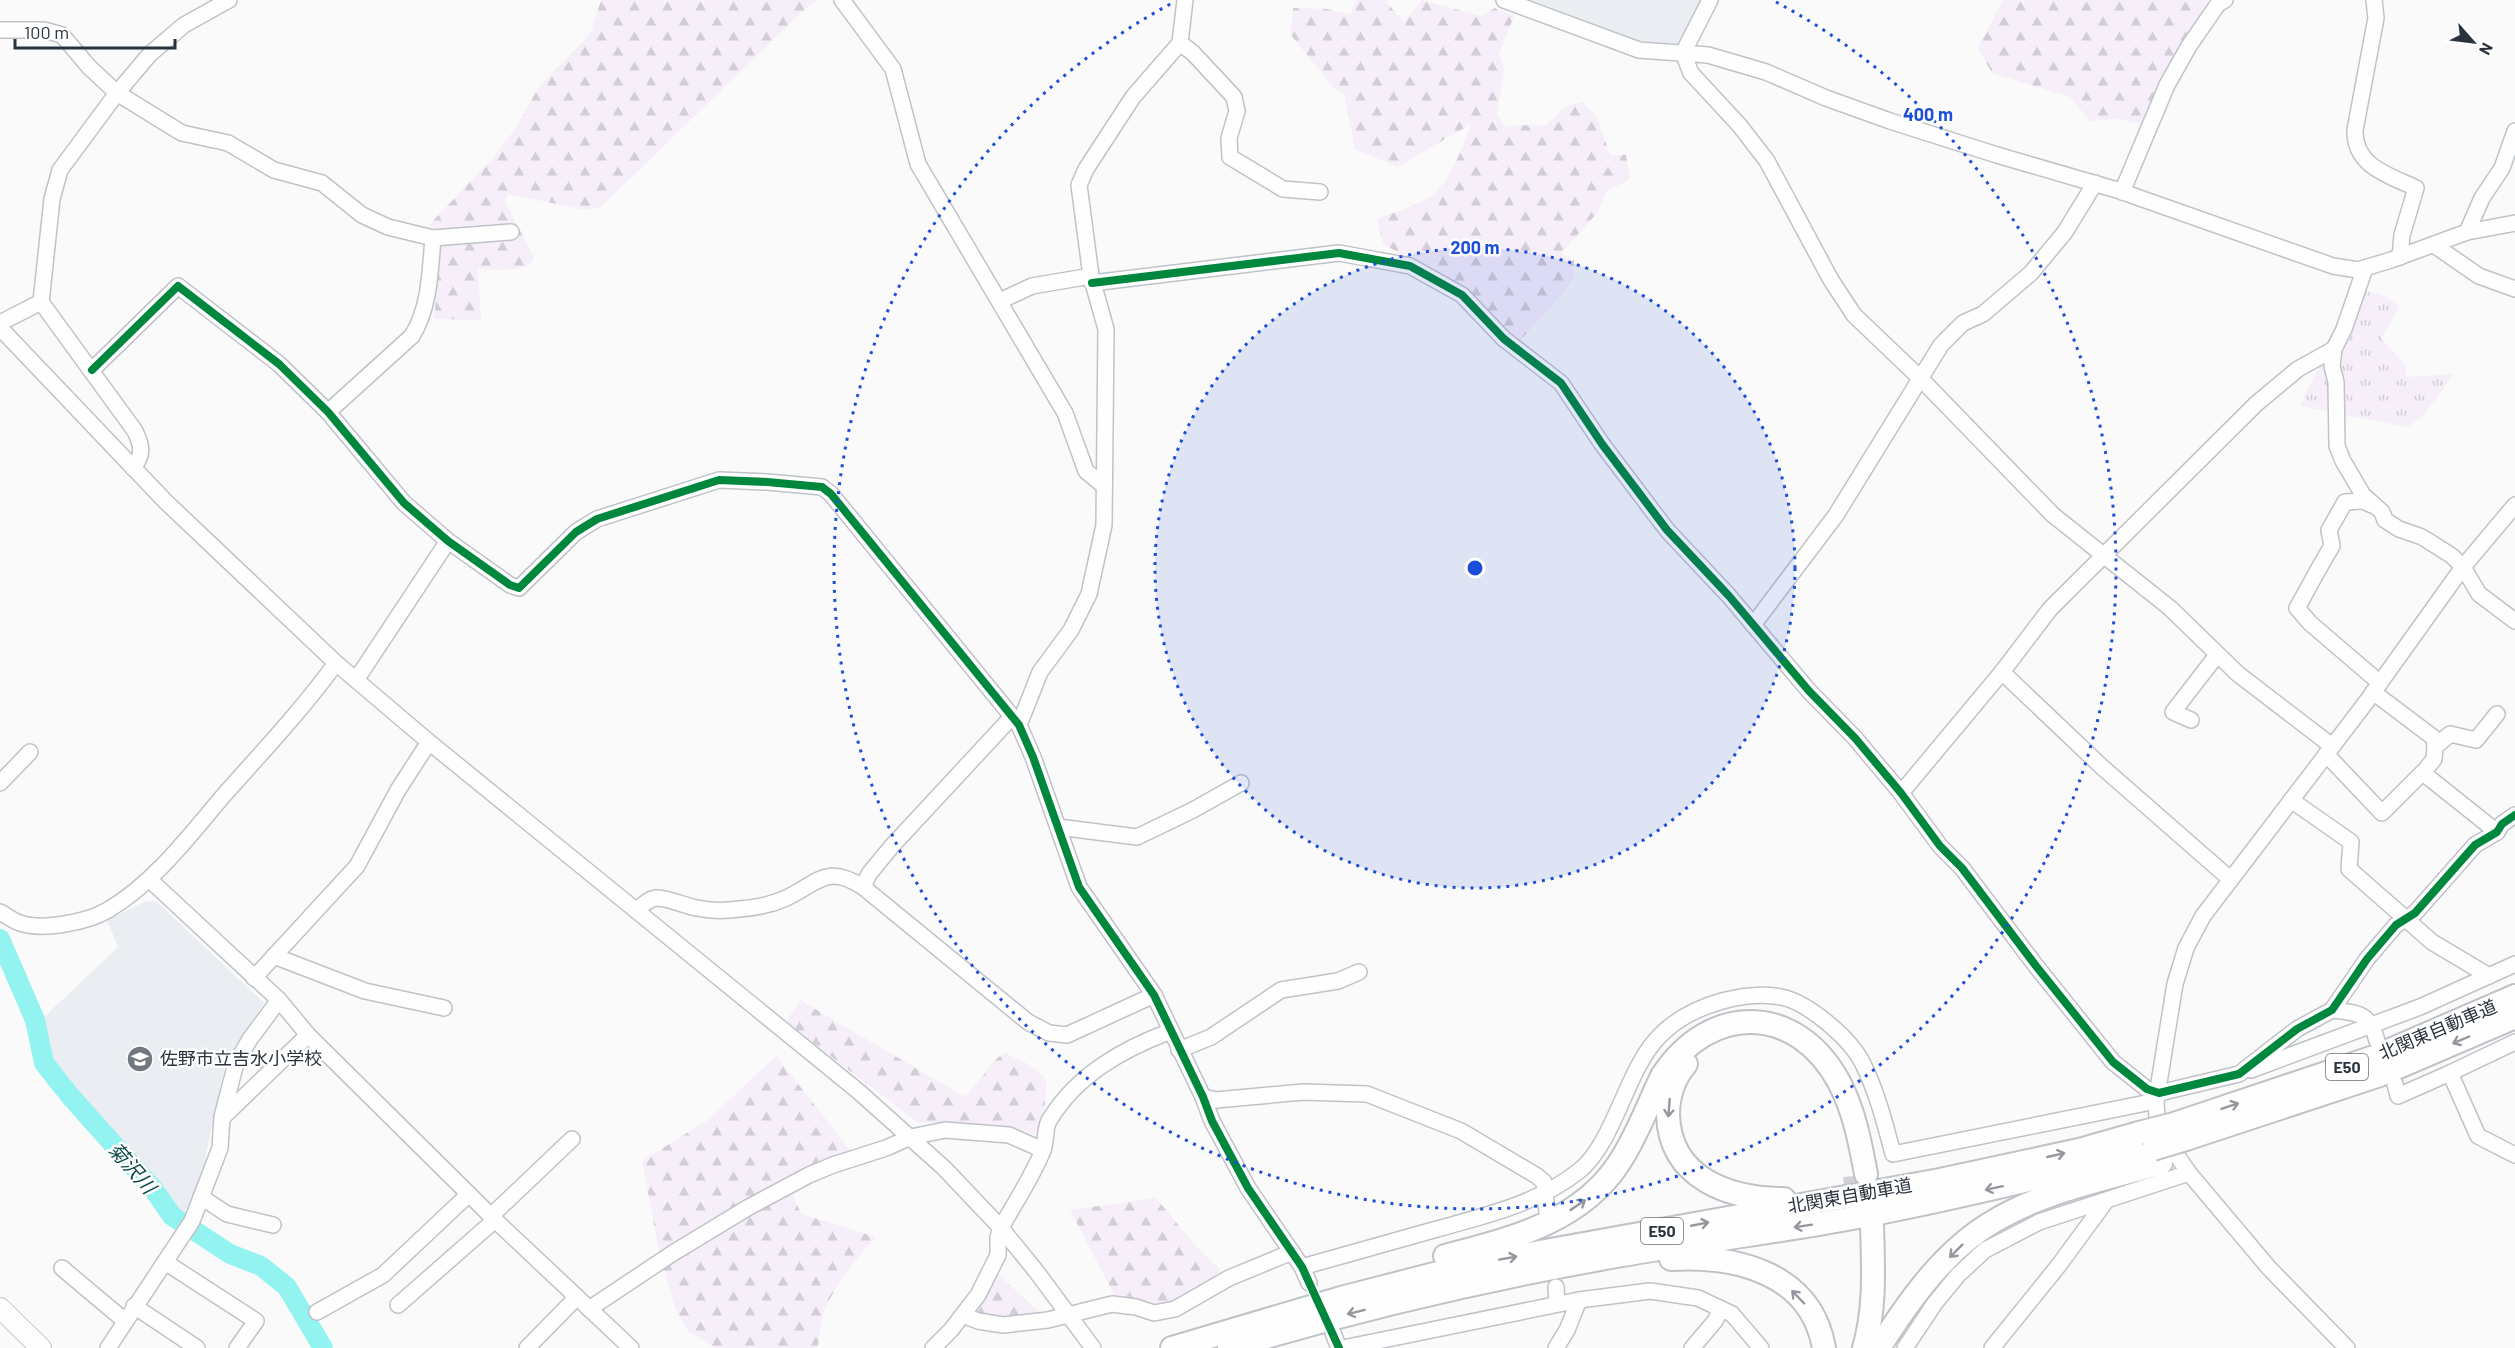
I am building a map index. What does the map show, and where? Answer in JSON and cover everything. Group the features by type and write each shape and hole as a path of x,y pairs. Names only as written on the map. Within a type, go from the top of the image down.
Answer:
{"highway":[{"name":"北関東自動車道","path":"2184,1138 2515,996"},
{"name":"北関東自動車道","path":"1229,1348 1413,1298 1606,1258 1847,1219 2019,1182 2151,1148 2297,1103 2380,1075 2515,1017"},
{"path":"1180,1346 1282,1305 1546,1225 1588,1198 1620,1163 1670,1063 1693,1040 1722,1025 1746,1022 1769,1024 1799,1037 1821,1057 1838,1081 1849,1104 1858,1132 1860,1175 1834,1100 1814,1070 1801,1056 1784,1046 1760,1037 1735,1036 1707,1046 1693,1057 1681,1071 1668,1105 1672,1141 1679,1155 1703,1180 1734,1193 1767,1199 1801,1199 1923,1175 2017,1164"},
{"path":"1879,1348 1901,1314 1940,1267 1974,1234 1995,1220 2151,1148 2184,1138"},
{"name":"北関東自動車道","path":"1180,1346 1341,1298 1473,1264 1940,1180 2017,1164 2151,1148"},
{"path":"1853,1348 1861,1319 1864,1292 1866,1225 1874,1292 1872,1318 1864,1348"},
{"path":"1413,1298 1486,1290 1670,1259 1716,1259 1754,1267 1791,1289 1809,1308 1824,1348"}],"main road":[{"path":"0,1308 41,1348"}],"street":[{"path":"133,468 141,459 141,444 121,409 41,302 52,199 60,170 117,93 150,54 176,32 228,0"},
{"path":"842,0 893,69 918,164 1065,412 1086,471 1104,486"},
{"path":"1016,723 1040,672 1071,630 1089,594 1104,525 1106,329 1092,280 1079,185 1086,169 1133,97 1180,43 1185,0"},
{"path":"1504,0 1639,50 1708,55 1766,72 1826,98 1890,121 2096,183 2333,266 2358,270 2467,232 2515,223"},
{"path":"1710,0 1683,53 1691,73 1740,126 1767,161 1831,280 1850,308 2030,494 2170,608 2238,674 2329,750 2382,813 2434,759 2434,738 2376,687 2310,624 2297,608 2313,575 2332,546 2329,530 2345,502 2363,501 2375,506"},
{"path":"2122,192 2167,85 2189,46 2218,4 2225,0"},
{"path":"2374,0 2376,18 2355,130 2355,142 2358,152 2367,162 2416,188 2402,235 2400,257"},
{"path":"0,30 44,30 62,36 89,67 117,93 182,133 228,143 274,170 322,183 362,214 388,227 433,238 511,232"},
{"path":"1180,43 1193,53 1234,97 1237,111 1229,138 1230,157 1283,189 1320,192"},
{"path":"2467,232 2482,198 2502,168 2515,130"},
{"path":"1754,625 1836,515 1941,345 1963,323 1983,314 2031,273 2065,232 2096,183"},
{"path":"328,412 412,336 420,323 426,300 433,238"},
{"path":"2434,245 2479,276 2515,289"},
{"path":"1000,301 1032,286 1339,253 1410,266 1462,295 1504,339 1561,383 1602,444 1667,530 1754,625 1809,692 1855,738 1941,846 1962,868 2113,1062 2157,1097"},
{"path":"2365,268 2344,329 2334,349 2332,366 2336,382 2337,446 2350,475 2363,495 2382,512 2385,520 2399,529 2422,537 2452,556 2463,567 2479,594 2515,621"},
{"path":"92,370 178,286 279,364 328,412 404,503 448,541 510,585 519,588 576,532 597,519 720,480 822,487 831,494 1016,723 1033,757 1079,887 1154,994 1212,1121 1248,1188 1302,1267 1309,1283"},
{"path":"41,302 0,326 166,502 336,663 429,742 637,910 911,1137 1001,1228 1071,1316 1093,1348"},
{"path":"1901,793 2002,672 2050,609 2256,404 2298,369 2334,349"},
{"path":"2347,1348 2269,1268 2189,1173 2167,1141 2157,1117 2157,1097 2175,984 2186,948 2203,916 2376,687 2463,567 2515,505"},
{"path":"356,680 448,541"},
{"path":"2191,720 2173,712 2217,655"},
{"path":"0,912 19,923 39,927 90,918 107,911 150,880 307,702 336,663"},
{"path":"2002,672 2102,767 2230,879"},
{"path":"2435,747 2450,734 2476,740 2497,714"},
{"path":"863,887 892,846 1009,720 1016,723"},
{"path":"254,978 357,866 398,790 429,742"},
{"path":"0,783 30,752"},
{"path":"2424,771 2423,773 2497,832"},
{"path":"1058,827 1137,837 1183,816 1241,783"},
{"path":"2291,800 2351,842 2349,869 2442,950 2488,976"},
{"path":"2239,1074 2297,1029 2332,1010 2367,958 2406,917 2415,913 2475,845 2497,832 2502,824 2515,815"},
{"path":"637,910 647,901 658,898 697,908 716,910 761,906 785,899 828,875 844,877 863,887 1028,1022 1049,1033 1067,1035 1154,994"},
{"path":"150,880 279,1000 308,1035 493,1218 631,1348"},
{"path":"274,956 364,991 444,1008"},
{"path":"1302,1267 1473,1219 1545,1194 1581,1170 1593,1155 1634,1073 1664,1030 1699,1008 1744,995 1782,997 1817,1015 1843,1036 1863,1062 1882,1114 1893,1154 2157,1097 2239,1074 2373,1026 2515,964"},
{"path":"1179,1050 1211,1037 1281,990 1338,981 1359,972"},
{"path":"108,1348 192,1221 220,1148 222,1117 236,1063 250,1039 279,1000"},
{"path":"2332,1010 2354,1012 2367,1018 2373,1026 2377,1041"},
{"path":"933,1348 978,1295 998,1255 998,1238 1001,1228 1043,1150 1048,1121 1077,1085 1097,1068 1119,1055 1172,1031"},
{"path":"222,1117 308,1035"},
{"path":"2395,1084 2398,1096 2515,1042"},
{"path":"2450,1073 2478,1136 2515,1155"},
{"path":"1203,1097 1216,1100 1303,1092 1367,1094 1461,1131 1537,1176 1544,1182 1547,1212"},
{"path":"589,1309 673,1253 749,1207 833,1164 886,1148 911,1137 945,1130 1008,1135 1043,1150"},
{"path":"398,1305 493,1218 572,1139"},
{"path":"1905,1348 1935,1303 1958,1275 1985,1250 2038,1222 2189,1173"},
{"path":"317,1312 383,1275 469,1194"},
{"path":"201,1197 226,1214 273,1226"},
{"path":"1992,1348 2059,1265 2106,1201"},
{"path":"963,1315 978,1321 1004,1325 1071,1316 1112,1304 1136,1307 1154,1313 1175,1309 1229,1278 1292,1252"},
{"path":"165,1262 256,1321 237,1348"},
{"path":"62,1268 125,1321"},
{"path":"1556,1287 1557,1304"},
{"path":"1333,1333 1341,1348 1579,1299 1650,1291 1698,1298 1732,1314 1742,1322 1761,1348"},
{"path":"527,1348 577,1297"},
{"path":"1556,1348 1567,1330 1579,1299"},
{"path":"134,1306 197,1348"},
{"path":"1692,1348 1715,1321 1721,1309"}],"shaded area":[{"path":"1532,0 1703,0 1679,44 1640,41"},
{"name":"佐野市立吉水小学校","path":"147,901 157,902 264,1003 226,1059 203,1169 196,1193 182,1217 68,1085 52,1058 41,1020 118,947 107,920"}],"green space":[{"path":"601,0 818,0 802,12 601,207 585,210 509,194 506,197 506,203 533,256 533,261 515,269 478,269 481,320 434,319 440,250 444,237 429,225 493,158 515,129 540,85 583,42 592,29"},
{"path":"1356,0 1387,0 1387,3 1404,22 1422,0 1481,16 1495,8 1514,16 1499,54 1504,70 1497,113 1506,128 1517,125 1545,126 1565,107 1583,102 1597,117 1610,155 1626,155 1630,179 1607,191 1597,213 1561,253 1574,260 1573,278 1563,293 1514,347 1462,295 1383,243 1377,219 1417,204 1437,191 1453,168 1471,124 1397,167 1355,149 1344,93 1334,88 1290,34 1293,8 1327,9 1351,15"},
{"path":"2003,0 2208,0 2141,124 2119,119 2090,121 2070,97 1992,73 1978,48"},
{"path":"2365,291 2382,295 2400,306 2381,338 2406,366 2406,377 2454,374 2422,417 2407,427 2300,406 2315,374"},
{"path":"800,1000 963,1096 968,1094 996,1059 1005,1053 1030,1065 1040,1073 1047,1084 1041,1136 999,1125 917,1122 786,1022"},
{"path":"776,1056 850,1150 797,1176 790,1188 801,1214 876,1237 834,1291 824,1311 817,1348 715,1348 688,1331 676,1310 660,1256 642,1161 708,1120"},
{"path":"1156,1198 1194,1244 1229,1279 1231,1286 1227,1290 1155,1306 1115,1296 1070,1210"},
{"path":"997,1273 1040,1313 1004,1318 968,1312"}],"waterway":[{"name":"菊沢川","path":"0,939 35,1020 44,1063 71,1097 154,1190 172,1216 230,1254 261,1266 287,1287 323,1348"}],"tunnel":[{"path":"1854,1176 1858,1213"}],"cycle path":[{"path":"1092,283 1339,253 1410,266 1462,295 1504,339 1561,383 1602,444 1667,530 1729,596 1809,691 1855,738 1901,793 1940,846 1962,868 2113,1062 2147,1089 2159,1093 2239,1074 2297,1029 2332,1010 2367,959 2396,925 2415,913 2475,845 2497,832 2502,824 2515,815"},
{"path":"92,370 178,286 279,364 328,412 404,503 448,541 510,585 519,588 576,532 597,519 719,480 822,487 831,494 1019,725 1033,757 1079,887 1154,995 1203,1097 1212,1121 1248,1188 1302,1267 1339,1348"}],"place":[{"name":"佐野市立吉水小学校","path":"140,1059"}]}
